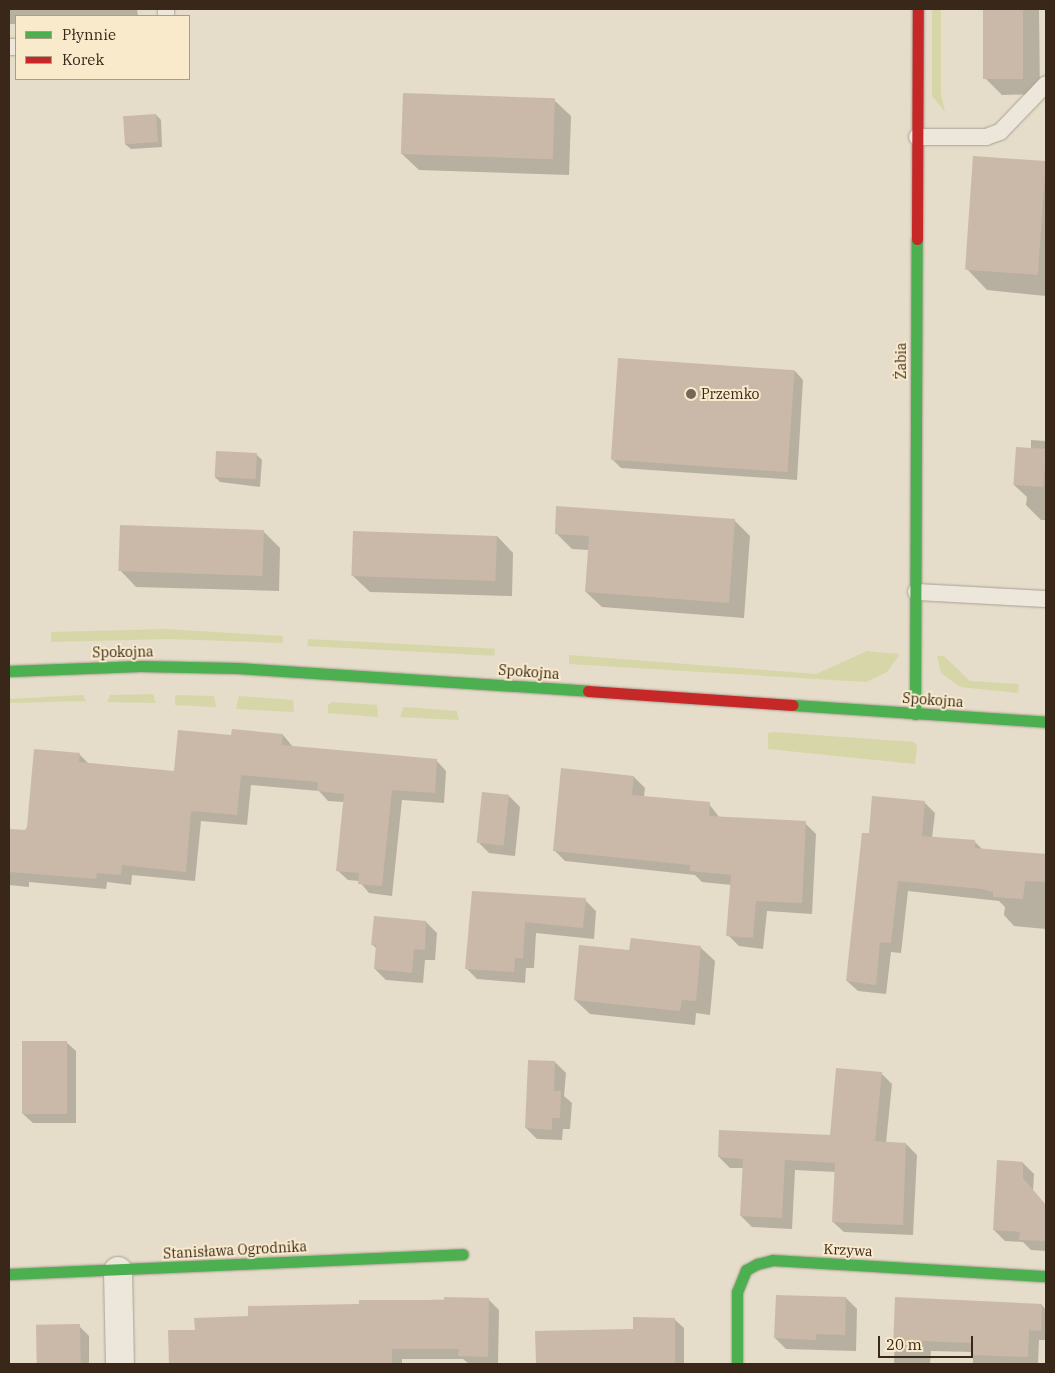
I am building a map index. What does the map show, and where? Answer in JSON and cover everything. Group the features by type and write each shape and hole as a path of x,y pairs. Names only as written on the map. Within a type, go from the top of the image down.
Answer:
{"street":[{"name":"Żabia","path":"916,714 918,9"},
{"name":"Spokojna","path":"9,671 140,666 237,668 1046,722"},
{"name":"Stanisława Ogrodnika","path":"9,1274 118,1271 463,1254"},
{"name":"Krzywa","path":"737,1364 737,1292 746,1270 757,1264 773,1260 1046,1276"},
{"path":"118,1271 120,1364"}],"lane":[{"path":"917,136 986,137 1000,132 1046,84"},
{"path":"916,592 1046,599"}],"green space":[{"path":"932,9 941,9 941,94 945,112 932,96"},
{"path":"166,629 283,636 283,643 169,639 51,642 51,632"},
{"path":"308,639 495,649 494,656 308,646"},
{"path":"867,651 900,654 887,672 866,682 569,664 569,655 816,674"},
{"path":"937,656 944,656 970,681 1019,684 1018,693 960,687 941,673"},
{"path":"153,694 156,703 107,702 110,695"},
{"path":"83,695 86,701 9,703 9,699"},
{"path":"178,695 214,696 216,707 175,705 175,697"},
{"path":"239,696 293,700 294,712 236,709"},
{"path":"332,702 377,705 378,717 328,713 328,705"},
{"path":"404,707 457,711 459,720 400,717"},
{"path":"768,733 914,742 917,746 915,764 768,749"}],"building":[{"path":"983,9 1023,9 1023,79 983,79"},
{"path":"403,93 555,98 553,159 401,154"},
{"path":"156,114 158,142 125,144 123,116"},
{"path":"973,156 1046,161 1038,275 965,270"},
{"path":"618,358 795,370 787,472 611,460"},
{"path":"1016,447 1046,449 1043,487 1013,485"},
{"path":"216,451 257,453 256,479 215,477"},
{"path":"556,506 735,519 729,603 585,592 589,536 555,534"},
{"path":"120,525 264,530 262,576 118,571"},
{"path":"353,531 497,536 495,581 351,576"},
{"path":"232,729 283,734 282,745 437,759 435,793 392,790 382,886 358,884 359,873 336,871 344,794 317,791 318,782 241,775 237,815 191,811 186,872 122,865 121,875 97,873 96,879 9,872 9,829 25,830 27,827 34,749 80,753 79,762 174,771 178,730 231,735"},
{"path":"561,768 634,776 632,795 710,802 709,816 806,821 802,903 756,901 753,938 726,936 731,875 690,871 690,865 553,851"},
{"path":"482,792 509,795 504,846 477,843"},
{"path":"872,796 925,801 922,836 975,840 975,848 1046,854 1046,882 1025,881 1023,899 993,897 993,892 982,889 898,881 891,943 880,942 876,985 846,981 862,833 869,833"},
{"path":"472,891 586,898 583,928 525,922 523,958 515,958 514,972 465,969"},
{"path":"374,916 426,921 425,950 414,949 412,973 374,969 376,945 371,945"},
{"path":"631,938 701,946 696,1001 682,1000 680,1011 574,1000 579,945 629,950"},
{"path":"22,1041 67,1041 67,1114 22,1114"},
{"path":"528,1060 555,1061 554,1091 561,1091 560,1118 552,1118 552,1130 525,1128"},
{"path":"836,1068 882,1072 875,1141 906,1143 903,1225 832,1222 835,1163 785,1160 782,1218 740,1216 743,1159 718,1157 719,1130 830,1135"},
{"path":"997,1160 1023,1162 1023,1178 1046,1205 1046,1241 1019,1240 1020,1232 993,1230"},
{"path":"776,1295 846,1297 845,1335 816,1334 816,1340 774,1338"},
{"path":"444,1297 489,1298 488,1357 458,1356 459,1349 392,1349 392,1364 169,1364 168,1330 195,1330 194,1318 248,1316 248,1306 359,1304 359,1300 444,1300"},
{"path":"895,1297 1042,1304 1041,1331 1029,1330 1028,1357 972,1355 972,1343 921,1341 921,1350 893,1349"},
{"path":"633,1317 675,1318 675,1364 536,1364 535,1331 633,1329"},
{"path":"80,1324 81,1364 37,1364 36,1325"}],"traffic: fast":[{"path":"915,714 917,239"},
{"path":"9,671 140,666 237,668 588,691"},
{"path":"793,705 1046,722"},
{"path":"9,1274 463,1254"},
{"path":"737,1364 737,1292 746,1270 757,1264 773,1260 1046,1276"}],"traffic: jam":[{"path":"917,239 918,9"},
{"path":"588,691 793,705"}],"place":[{"name":"Przemko","path":"691,394"}]}
